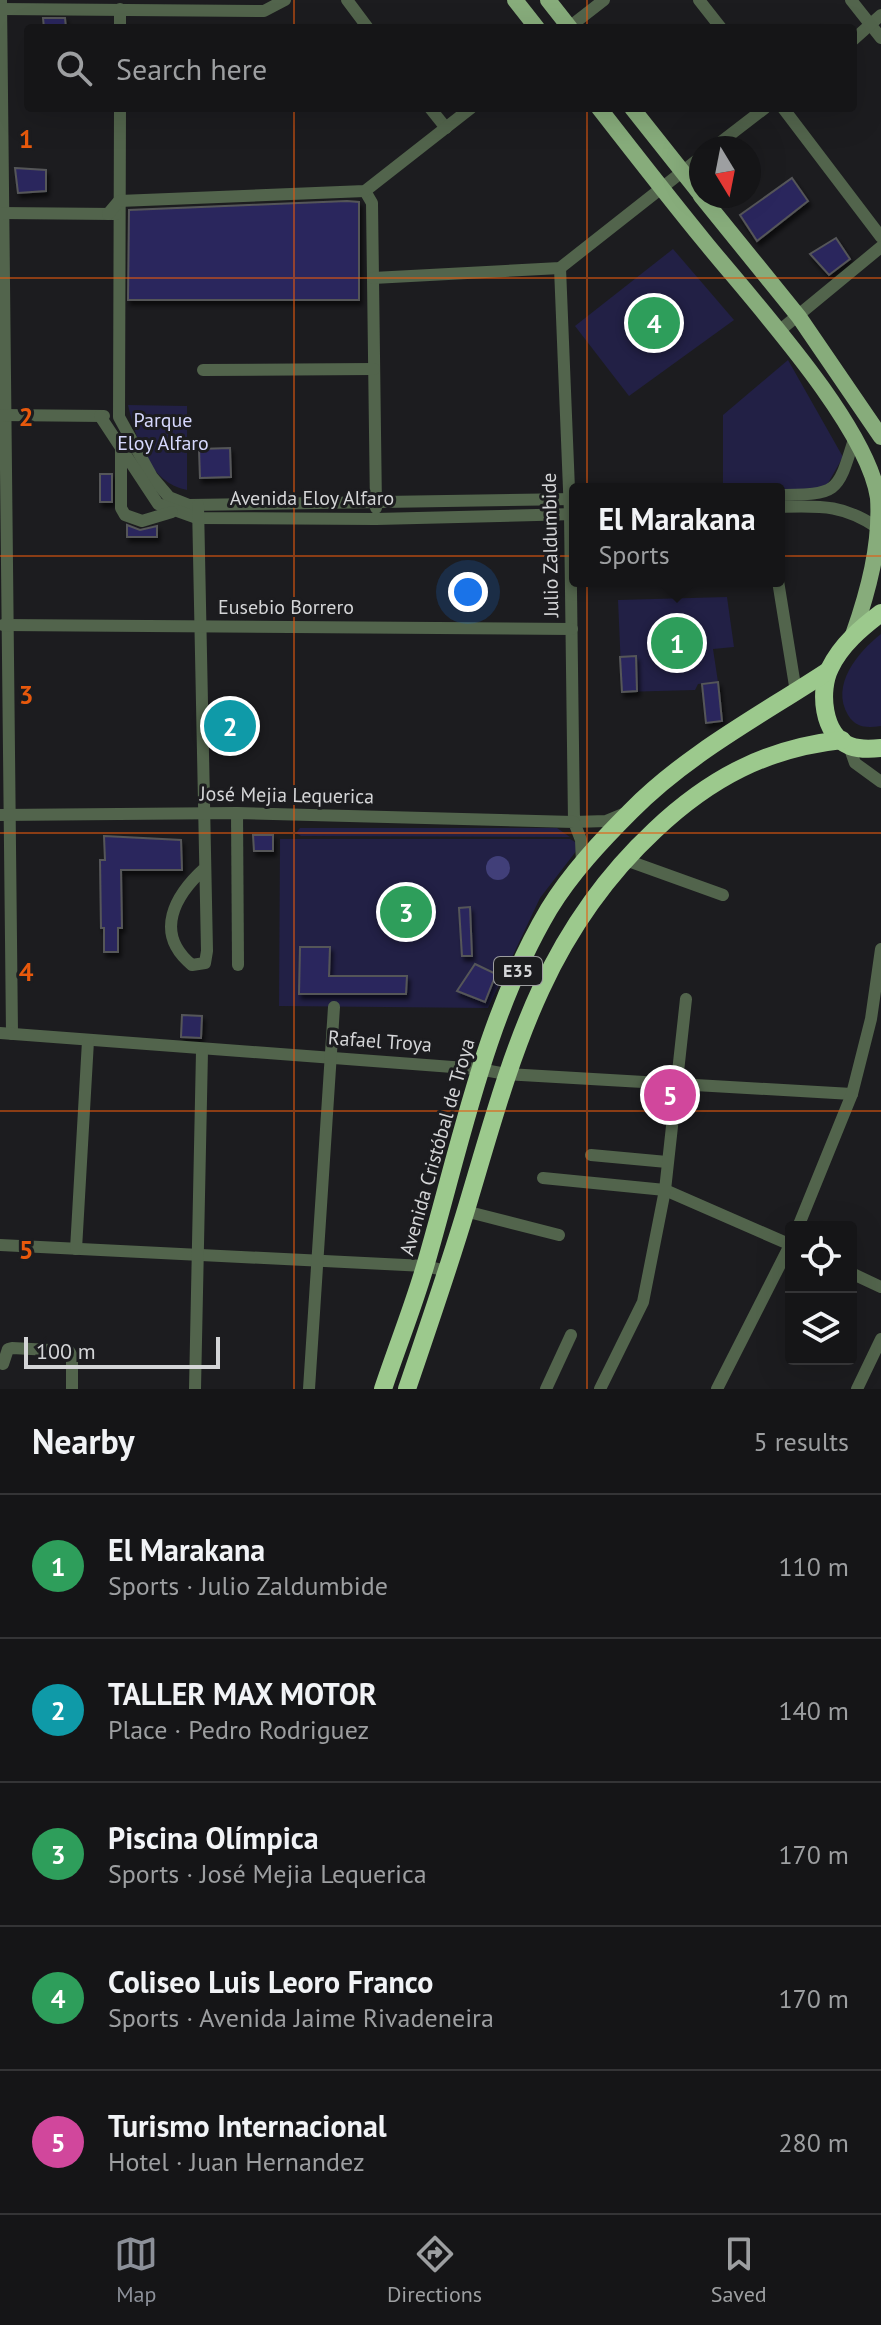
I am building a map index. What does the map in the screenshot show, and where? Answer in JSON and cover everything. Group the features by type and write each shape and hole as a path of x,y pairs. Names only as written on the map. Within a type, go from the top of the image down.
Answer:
{"highway":[{"name":"E35","path":"828,671 853,635 881,613"},
{"name":"Avenida Cristóbal de Troya","path":"383,1389 425,1266 479,1069 518,973 550,908 582,864 631,810 711,746 828,671"},
{"path":"828,671 823,689 824,708 845,743"},
{"name":"E35","path":"411,1388 506,1074 536,994 570,930 623,859 678,808 715,780 749,762 776,753 845,743 881,748"}],"main road":[{"path":"515,0 534,24"},
{"path":"548,0 566,24"},
{"path":"602,112 779,331 855,436 872,472 878,499 878,528 869,587 853,635"},
{"path":"635,112 689,181"},
{"path":"711,208 799,317 881,437"}],"street":[{"path":"1,0 6,1034"},
{"path":"0,9 202,5 264,11 285,0"},
{"path":"347,0 365,24"},
{"path":"574,24 604,0"},
{"path":"699,0 718,24"},
{"path":"851,0 881,38"},
{"path":"120,9 120,24"},
{"path":"857,37 881,15"},
{"path":"3,415 119,417 116,210 120,112"},
{"path":"433,112 446,128"},
{"path":"2,213 116,210 365,191 466,112"},
{"path":"729,136 760,112"},
{"path":"786,112 881,237"},
{"path":"373,278 560,268 689,166"},
{"path":"365,191 372,203 376,519"},
{"path":"779,331 881,247"},
{"name":"Julio Zaldumbide","path":"560,268 571,483"},
{"path":"203,370 374,369"},
{"path":"100,416 158,504 172,512"},
{"name":"Avenida Eloy Alfaro","path":"119,417 152,477 169,497 198,512 376,503 569,500"},
{"path":"785,495 824,494 834,488 844,474 855,436"},
{"path":"121,451 125,515 142,521 172,512"},
{"path":"785,507 826,506 855,512 878,528"},
{"name":"Avenida Eloy Alfaro","path":"172,512 376,519 569,514"},
{"path":"198,512 207,951 205,963 192,965 181,955 173,938 174,902 205,868"},
{"name":"Julio Zaldumbide","path":"572,587 574,822"},
{"path":"779,587 796,692"},
{"name":"Eusebio Borrero","path":"4,625 572,629"},
{"path":"845,743 855,763 881,782"},
{"name":"José Mejia Lequerica","path":"5,815 237,813 574,822 606,821 631,810"},
{"path":"237,813 238,965"},
{"path":"574,822 581,840 582,864"},
{"path":"623,859 723,895"},
{"path":"800,1221 852,1094 878,991 881,949"},
{"path":"600,1389 643,1302 665,1190 686,999"},
{"path":"309,1389 328,1057 334,1007"},
{"name":"Rafael Troya","path":"6,1034 202,1051 479,1069 506,1074 852,1094"},
{"path":"76,1249 88,1041"},
{"path":"195,1389 202,1051"},
{"path":"591,1155 667,1162"},
{"path":"543,1178 665,1190 785,1241"},
{"path":"465,1211 559,1235"},
{"path":"0,1245 425,1266 447,1271"},
{"path":"717,1389 785,1256"},
{"path":"857,1276 881,1287"},
{"path":"546,1389 571,1335"},
{"path":"857,1389 881,1339"},
{"path":"3,1364 8,1349 12,1348 69,1351 72,1356 72,1389"}],"green space":[{"path":"673,249 734,320 629,396 575,326"},
{"path":"788,360 843,457 823,492 785,491 785,483 723,483 723,415"},
{"name":"Parque Eloy Alfaro","path":"128,405 187,406 187,490 163,479 146,458"},
{"path":"727,597 734,647 713,649 718,682 698,684 695,690 622,692 618,600"},
{"path":"881,634 881,726 862,726 851,719 843,704 844,681 856,660"},
{"path":"300,828 557,828 570,837 301,836 296,833"},
{"path":"280,839 570,839 577,843 577,850 540,898 488,1008 279,1006"}],"shaded area":[{"path":"498,856 509,863 510,868 503,879 498,880 487,873 486,868 493,857"}],"building":[{"path":"43,18 65,18 66,24 44,24"},
{"path":"15,168 46,170 46,191 18,193"},
{"path":"792,178 808,201 757,241 740,215 750,208 761,208 761,200"},
{"path":"359,202 359,300 128,300 129,210"},
{"path":"836,238 850,259 829,275 810,254"},
{"path":"230,448 231,477 200,478 199,449"},
{"path":"100,474 112,474 112,502 100,502"},
{"path":"127,525 140,530 157,526 157,537 127,537"},
{"path":"636,656 637,691 622,692 620,657"},
{"path":"718,682 722,721 706,723 702,684"},
{"path":"211,716 251,716 251,736 212,736"},
{"path":"253,835 273,835 273,851 254,851"},
{"path":"104,836 181,840 182,870 121,870 122,928 118,928 118,952 104,952 104,928 101,928 100,860 105,860"},
{"path":"470,907 472,956 462,956 459,908"},
{"path":"300,947 330,947 329,976 407,976 406,994 299,994"},
{"path":"475,964 496,974 485,1002 457,991"},
{"path":"182,1015 202,1016 201,1038 181,1037"}],"place":[{"name":"Coliseo Luis Leoro Franco","path":"654,323"},
{"name":"El Marakana","path":"677,643"},
{"name":"TALLER MAX MOTOR","path":"230,726"},
{"name":"Piscina Olímpica","path":"406,912"},
{"name":"Turismo Internacional","path":"670,1095"}]}
